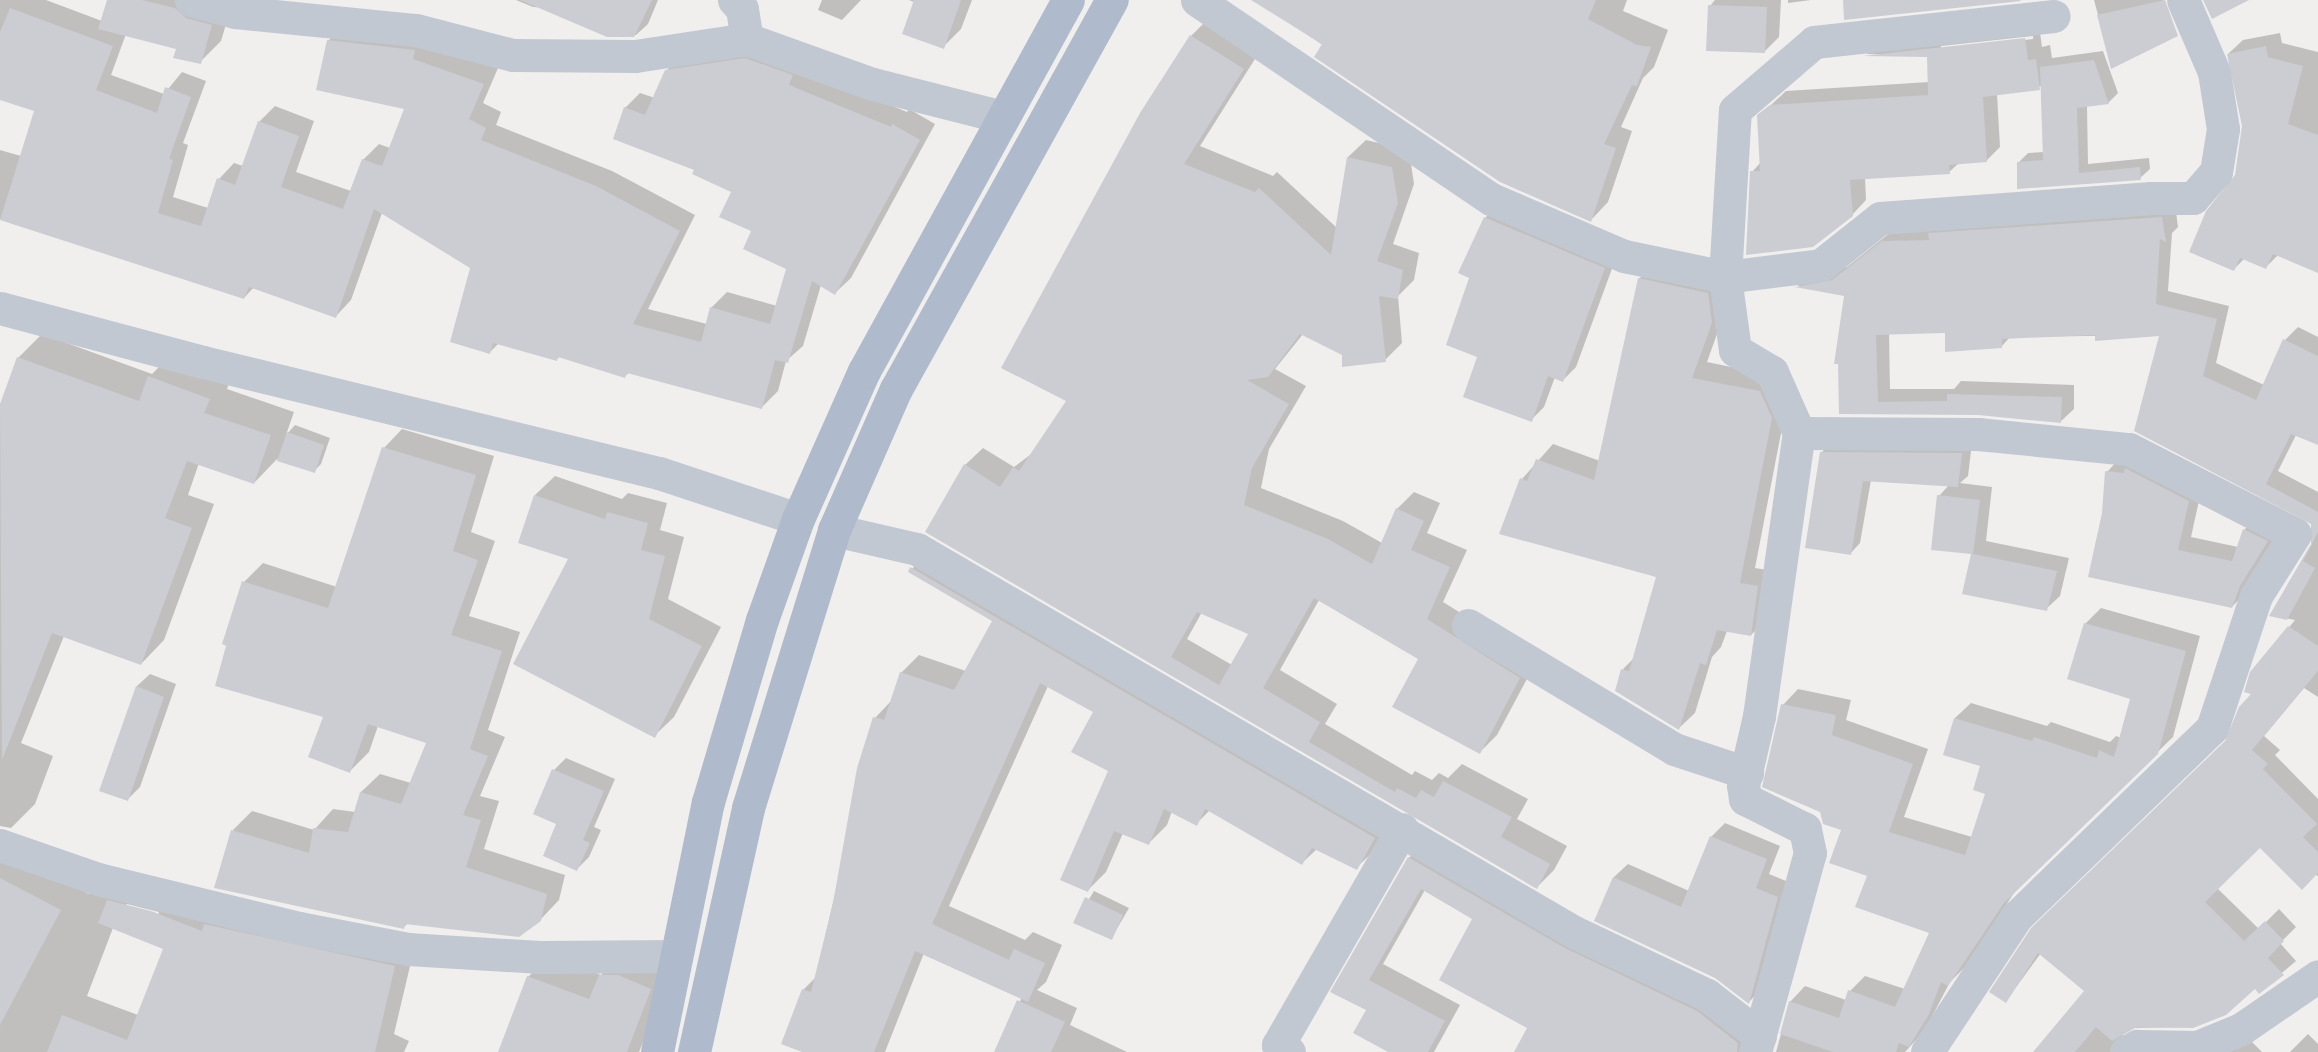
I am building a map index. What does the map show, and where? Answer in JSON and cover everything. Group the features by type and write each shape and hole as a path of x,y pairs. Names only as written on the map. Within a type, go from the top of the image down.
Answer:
{"main road":[{"path":"657,1052 708,802 762,620 798,519 864,371 1068,0"},
{"path":"694,1052 748,808 834,530 896,389 1112,0"}],"street":[{"path":"191,0 416,30 513,55 635,56 747,39 873,84 1002,117"},
{"path":"734,0 742,9 747,39"},
{"path":"1197,0 1491,199 1624,256 1725,277 1821,265 1880,218 2151,198 2193,198 2216,172 2223,129 2214,72 2183,0"},
{"path":"834,530 917,549 1234,736 1402,829 1574,932 1707,995 1758,1044 1810,853 1805,829 1745,800 1747,773 1759,716 1799,433 1772,372 1735,350 1725,277 1735,110 1814,42 2054,16"},
{"path":"0,308 203,362 659,473 798,519"},
{"path":"1799,433 1978,434 2129,449 2307,538 2256,597 2212,728 2017,916 1941,1046"},
{"path":"1468,625 1674,749 1747,773"},
{"path":"1289,1052 1278,1046 1402,829"},
{"path":"0,845 98,879 299,928 408,949 540,957 676,956"},
{"path":"2126,1052 2136,1046 2197,1047 2241,1029 2318,976"}],"building":[{"path":"107,0 142,0 175,8 186,18 212,25 201,64 173,58 176,49 98,29"},
{"path":"520,0 652,0 634,37 607,37"},
{"path":"914,0 961,0 944,49 902,34"},
{"path":"1251,0 1596,0 1588,19 1637,45 1651,47 1637,86 1632,85 1604,144 1616,148 1591,222 1500,182 1314,57 1322,44"},
{"path":"1843,0 2020,0 2021,1 1844,20"},
{"path":"2165,0 2178,36 2111,69 2097,15"},
{"path":"2203,0 2249,0 2212,19"},
{"path":"1708,5 1767,7 1765,53 1706,51"},
{"path":"10,8 113,46 96,90 157,113 165,87 191,97 169,159 173,160 158,213 201,226 217,178 235,185 258,121 299,136 281,187 343,209 362,159 382,166 404,109 316,90 327,40 415,50 413,59 484,84 469,119 486,128 481,140 596,186 680,231 633,324 701,342 710,307 770,324 786,269 743,249 751,231 719,217 731,192 692,174 694,170 613,139 624,107 645,115 665,70 745,58 793,75 789,85 891,127 892,124 920,140 835,295 812,281 788,363 775,360 762,409 627,373 625,378 558,357 557,361 493,343 490,354 450,342 470,268 374,209 336,318 249,287 244,299 0,220 34,111 0,100 0,32"},
{"path":"1190,35 1244,69 1184,164 1255,192 1259,188 1331,255 1347,157 1392,167 1398,203 1377,261 1403,270 1398,299 1379,296 1386,362 1342,367 1342,355 1300,334 1268,377 1247,380 1289,404 1252,468 1244,505 1328,539 1372,564 1396,508 1424,521 1411,550 1450,567 1427,619 1520,678 1480,754 1392,707 1418,659 1314,598 1263,688 1320,722 1309,742 1395,792 1397,788 1416,798 1421,790 1434,797 1443,781 1512,817 1501,837 1550,864 1537,889 925,532 964,464 1000,487 1013,467 1019,471 1066,401 1001,368 1140,113","holes":["1197,612 1248,634 1219,685 1171,657"]},
{"path":"2025,38 2028,60 2036,59 2040,90 1983,97 1987,162 1949,165 1950,174 1850,180 1853,216 1813,247 1746,255 1750,171 1760,171 1757,115 1770,105 1928,95 1927,57 1863,56"},
{"path":"2266,46 2268,57 2303,66 2288,124 2318,135 2318,273 2273,254 2266,269 2240,258 2234,271 2189,252 2206,211 2235,175 2242,126 2227,54"},
{"path":"2094,60 2109,104 2077,108 2079,173 2140,167 2141,180 2017,189 2017,162 2043,160 2040,67"},
{"path":"1484,217 1605,268 1563,382 1548,376 1532,422 1463,397 1477,357 1446,345 1469,278 1458,273"},
{"path":"2162,217 2166,242 2160,239 2156,304 2217,319 2203,376 2256,400 2283,339 2318,356 2318,445 2291,434 2266,484 2318,512 2318,532 2303,561 2315,568 2287,620 2269,616 2311,544 2311,524 2134,431 2159,336 2095,341 2095,335 2002,339 2002,348 1945,352 1945,333 1876,335 1878,402 1947,401 1947,394 2062,397 2061,423 1978,415 1839,414 1838,364 1834,364 1844,296 1795,287 1832,280 1882,241 1929,240 1928,233"},
{"path":"1638,278 1708,293 1712,323 1692,378 1760,391 1772,418 1740,583 1758,586 1751,636 1717,630 1706,665 1700,663 1679,730 1615,691 1621,669 1629,671 1656,577 1499,534 1520,478 1527,481 1536,459 1594,480"},
{"path":"17,357 139,401 148,376 210,399 204,413 271,435 254,484 187,461 165,518 192,528 141,665 52,633 2,760 0,404"},
{"path":"287,432 324,445 315,473 277,461"},
{"path":"382,447 476,475 453,551 478,560 451,635 502,651 470,749 488,756 463,815 481,820 466,867 547,894 541,921 519,937 405,924 404,929 214,888 231,830 309,853 313,828 348,832 360,792 401,804 426,743 368,724 350,773 308,757 323,717 215,686 226,646 222,644 242,581 328,608"},
{"path":"1820,452 1962,453 1958,487 1863,481 1851,555 1805,548"},
{"path":"2125,468 2189,501 2178,550 2232,561 2243,529 2268,541 2240,586 2232,608 2088,577 2102,513 2105,471 2124,473"},
{"path":"534,495 605,519 607,512 648,523 641,550 665,556 649,619 702,646 655,738 513,664 568,559 518,543"},
{"path":"1937,495 1980,500 1973,554 2057,571 2047,611 1962,594 1971,554 1931,550"},
{"path":"910,567 1375,838 1357,870 1312,848 1302,865 1205,809 1197,826 1164,809 1149,845 1114,831 1088,892 1060,880 1108,771 1071,752 1093,712 1040,683 932,924 1009,960 1014,949 1045,963 1028,1002 915,951 874,1052 802,1052 781,1044 802,989 811,992 833,903 857,768 873,717 884,720 900,672 954,690 992,621 908,572"},
{"path":"2084,623 2186,651 2158,754 2004,903 1948,986 1941,982 1929,1014 1909,1047 1899,1043 1896,1052 1833,1052 1780,1034 1789,1001 1839,1018 1848,990 1895,1007 1929,933 1855,907 1867,876 1829,863 1841,830 1823,824 1820,812 1762,787 1781,704 1836,715 1832,735 1913,764 1889,832 1965,855 1985,794 1973,790 1980,766 1943,755 1954,718 2032,741 2034,737 2097,758 2099,750 2114,757 2130,699 2067,679"},
{"path":"2288,626 2318,646 2318,671 2252,750 2268,764 2263,769 2317,824 2303,837 2318,852 2318,873 2302,890 2260,848 2205,902 2244,941 2265,921 2284,941 2268,958 2284,975 2259,994 2255,989 2226,1015 2193,1028 2137,1027 2112,1041 2096,1027 2075,1052 2033,1052 2084,991 2038,953 2006,1003 1989,992 2031,928 2225,741 2239,707 2251,694 2244,692 2250,672"},
{"path":"136,686 164,697 128,801 99,791"},
{"path":"552,769 604,791 583,840 590,843 577,871 543,856 556,824 533,814"},
{"path":"1710,836 1767,859 1756,888 1778,897 1749,1004 1715,978 1594,921 1613,877 1681,907"},
{"path":"1408,857 1565,948 1697,1011 1738,1043 1737,1052 1514,1052 1527,1028 1439,980 1472,919 1421,889 1369,980 1445,1021 1428,1052 1388,1052 1353,1033 1366,1010 1330,992"},
{"path":"0,878 61,910 0,1025"},
{"path":"1085,897 1123,915 1112,940 1073,923"},
{"path":"107,900 151,911 202,931 204,924 395,966 375,1052 47,1052 62,1015 127,1040 163,949 98,923"},
{"path":"599,975 618,975 651,989 627,1052 498,1052 527,976 589,999"},
{"path":"1017,1000 1065,1022 1051,1052 994,1052"}]}
